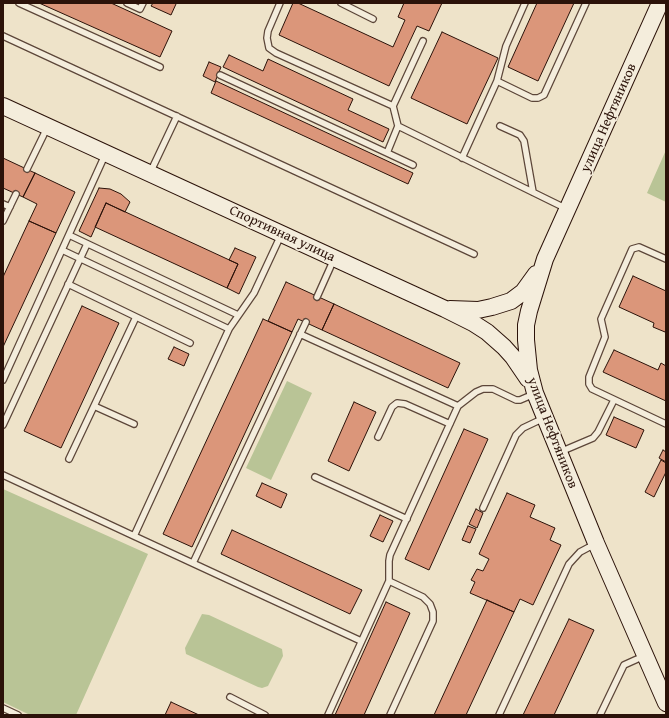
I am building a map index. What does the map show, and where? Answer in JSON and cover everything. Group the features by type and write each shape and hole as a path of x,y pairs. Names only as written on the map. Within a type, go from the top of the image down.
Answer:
{"main road":[{"name":"улица Нефтяников","path":"660,3 545,260 526,325 526,356 535,393 544,418 596,543 666,703"},
{"name":"Спортивная улица","path":"3,106 473,323 495,338 513,357 522,369 535,393"},
{"path":"445,309 478,310 511,301 523,292 545,260"},
{"path":"651,670 666,677"}],"lane":[{"path":"19,3 160,66"},
{"path":"128,3 140,9 143,3"},
{"path":"280,3 268,31 267,38 269,48 276,53 393,106"},
{"path":"341,3 373,19"},
{"path":"462,158 497,81 506,46 525,3"},
{"path":"497,81 532,98 544,96 586,3"},
{"path":"3,36 474,254"},
{"path":"387,153 398,126 393,106 423,41"},
{"path":"220,75 413,165"},
{"path":"150,174 177,116"},
{"path":"27,169 47,126"},
{"path":"398,126 567,209"},
{"path":"500,126 520,135 524,141 533,192"},
{"path":"3,380 106,153"},
{"path":"3,221 16,194"},
{"path":"3,204 10,207"},
{"path":"134,536 228,329 254,293 282,234"},
{"path":"69,235 238,315"},
{"path":"3,425 87,244"},
{"path":"666,259 639,247 632,249 602,319 605,337 589,377 589,384 592,390 666,424"},
{"path":"62,250 228,329"},
{"path":"317,297 334,258"},
{"path":"68,284 190,343"},
{"path":"69,459 136,317"},
{"path":"193,563 306,322"},
{"path":"300,334 458,406"},
{"path":"328,715 389,581 390,555 458,406 476,392 483,389 493,389 516,400 520,400 535,393"},
{"path":"559,453 593,438 598,432 614,400"},
{"path":"378,437 392,407 397,403 405,404 450,424"},
{"path":"94,406 134,424"},
{"path":"483,508 516,435 523,428 544,418"},
{"path":"3,476 362,641"},
{"path":"315,477 407,519"},
{"path":"499,715 569,564 580,552 596,543"},
{"path":"389,581 423,597 430,604 433,612 433,621 390,715"},
{"path":"600,715 624,665 645,655"},
{"path":"230,697 265,715"},
{"path":"3,708 18,715"}],"green space":[{"path":"666,150 666,202 647,193"},
{"path":"287,381 312,393 271,480 246,468"},
{"path":"3,489 148,554 76,715 30,715 3,702"},
{"path":"202,614 209,615 282,649 283,656 268,686 262,688 258,687 186,654 185,648"}],"building":[{"path":"39,3 111,3 172,31 160,57"},
{"path":"153,3 176,4 171,15 151,6"},
{"path":"293,3 298,3 393,47 405,20 398,17 404,3 442,3 429,31 417,26 389,86 279,35"},
{"path":"537,3 574,3 538,81 508,67"},
{"path":"442,32 498,58 467,124 411,98"},
{"path":"229,55 263,71 268,59 353,99 348,110 389,129 383,142 223,67"},
{"path":"209,62 221,67 215,82 203,76"},
{"path":"216,81 413,173 408,184 211,93"},
{"path":"3,158 35,173 23,197 3,188"},
{"path":"35,173 75,192 56,233 29,221 37,204 23,197"},
{"path":"99,188 110,189 121,194 130,202 125,212 106,203 91,237 79,231"},
{"path":"106,203 238,264 227,288 95,227"},
{"path":"29,221 56,233 3,347 3,277"},
{"path":"235,248 256,257 239,294 227,288 238,264 229,260"},
{"path":"633,276 666,291 665,332 653,327 654,323 619,307"},
{"path":"286,282 334,304 322,330 298,319 292,332 268,321"},
{"path":"334,304 460,363 448,388 322,330"},
{"path":"82,306 119,323 61,448 24,431"},
{"path":"263,319 292,332 192,547 163,534"},
{"path":"174,347 189,354 184,366 168,359"},
{"path":"614,350 658,370 661,363 666,366 666,401 603,372"},
{"path":"354,402 376,412 349,471 328,461"},
{"path":"614,417 644,430 636,448 606,435"},
{"path":"464,429 488,439 429,570 405,559"},
{"path":"663,450 666,452 666,462 659,458"},
{"path":"661,460 666,463 666,472 654,497 645,492"},
{"path":"262,483 287,494 281,508 256,496"},
{"path":"507,493 535,505 530,517 555,528 550,540 561,545 533,605 520,599 514,612 470,593 475,582 471,580 477,569 483,571 489,559 479,554"},
{"path":"476,509 483,513 477,528 469,524"},
{"path":"380,515 393,521 383,542 370,536"},
{"path":"468,526 476,529 470,543 462,540"},
{"path":"232,530 362,590 350,614 221,554"},
{"path":"487,600 514,612 466,715 434,715"},
{"path":"386,602 410,613 364,715 335,715"},
{"path":"569,619 594,630 554,715 523,715"},
{"path":"171,702 199,715 165,715"}]}
